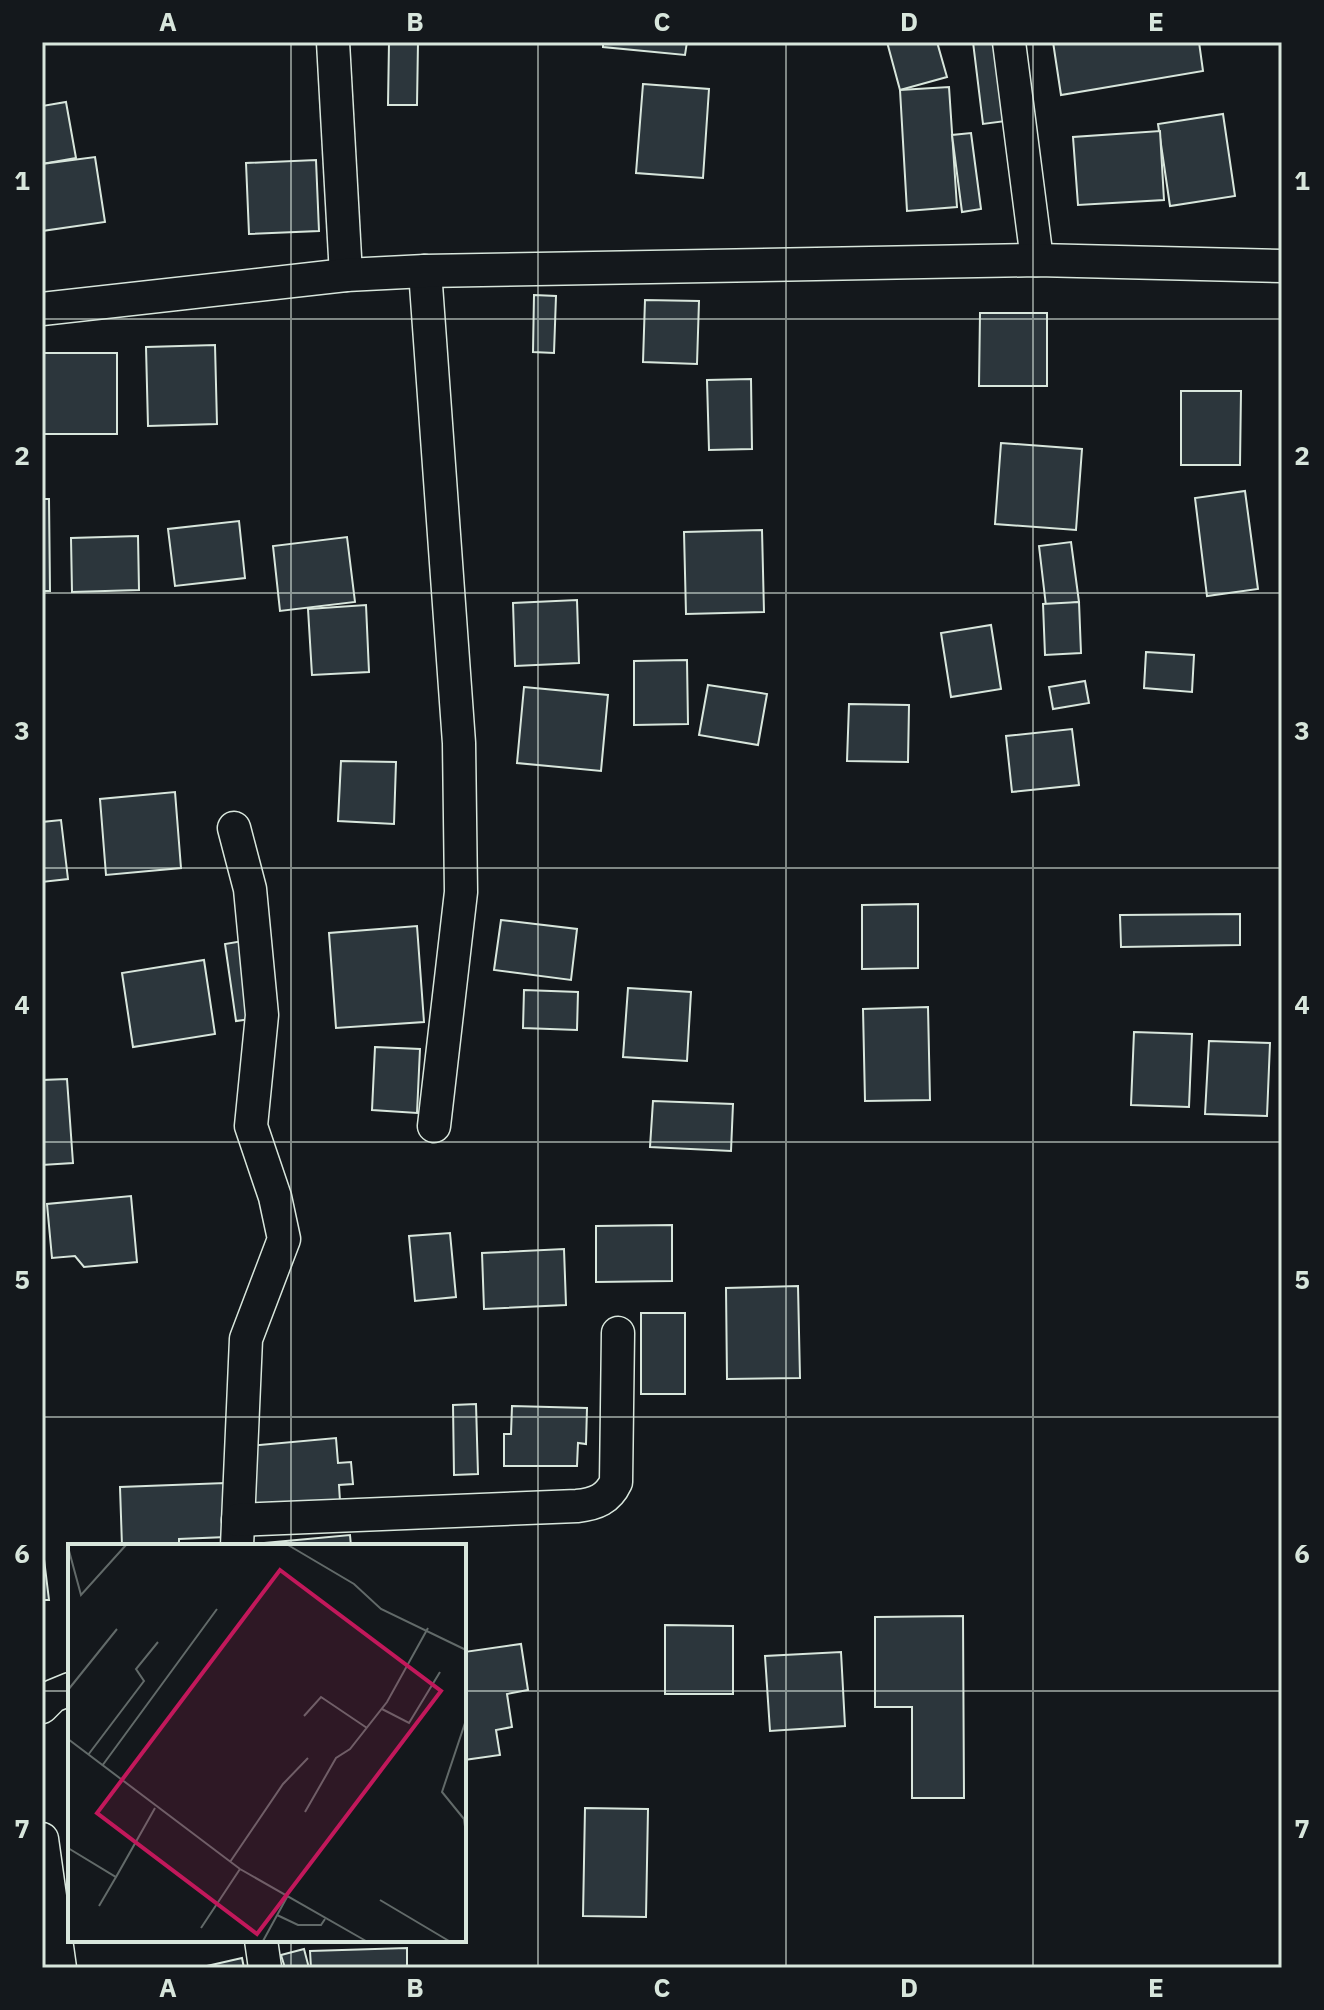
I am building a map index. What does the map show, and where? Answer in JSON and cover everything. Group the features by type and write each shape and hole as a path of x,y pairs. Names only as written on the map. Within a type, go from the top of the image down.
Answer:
{"street":[{"path":"333,42 346,275"},
{"path":"1009,42 1037,260"},
{"path":"42,309 346,275 425,271 1037,260 1282,266"},
{"path":"425,271 459,743 461,892 434,1126"},
{"path":"234,828 250,889 262,1015 251,1126 275,1197 284,1239 246,1339 238,1533 577,1506 603,1500 616,1482 618,1333"},
{"path":"42,1707 53,1696 68,1690"},
{"path":"42,1839 60,1968"},
{"path":"261,1942 265,1968"}],"building":[{"path":"389,42 418,42 417,105 388,105"},
{"path":"603,42 687,42 685,55 603,47"},
{"path":"887,42 937,42 947,77 900,90"},
{"path":"973,42 996,42 1006,121 983,124"},
{"path":"1053,42 1199,42 1203,71 1061,95"},
{"path":"643,84 709,89 703,178 636,173"},
{"path":"949,87 957,207 907,211 900,90"},
{"path":"66,102 76,158 42,164 42,106"},
{"path":"1223,114 1235,196 1170,206 1158,124"},
{"path":"1160,131 1164,200 1078,205 1073,137"},
{"path":"971,133 981,209 962,212 952,135"},
{"path":"95,157 105,222 42,231 42,164"},
{"path":"316,160 319,231 249,234 246,163"},
{"path":"534,295 556,296 554,353 533,352"},
{"path":"645,300 699,301 697,364 643,362"},
{"path":"980,313 1047,313 1047,386 979,386"},
{"path":"215,345 217,424 148,426 146,347"},
{"path":"42,353 117,353 117,434 42,434"},
{"path":"751,379 752,449 709,450 707,380"},
{"path":"1181,391 1241,391 1240,465 1181,465"},
{"path":"1001,443 1082,449 1076,530 995,524"},
{"path":"1245,491 1258,589 1207,596 1195,498"},
{"path":"42,499 49,499 50,591 42,591"},
{"path":"239,521 245,578 175,586 168,529"},
{"path":"762,530 764,612 686,614 684,532"},
{"path":"138,536 139,590 72,592 71,538"},
{"path":"347,537 355,602 280,611 273,546"},
{"path":"1071,542 1079,602 1046,606 1039,546"},
{"path":"577,600 579,663 515,666 513,603"},
{"path":"1079,602 1081,653 1045,655 1043,604"},
{"path":"366,605 369,672 312,675 308,609"},
{"path":"991,625 1001,689 951,697 941,633"},
{"path":"1146,652 1194,655 1192,692 1144,688"},
{"path":"687,660 688,724 634,725 634,661"},
{"path":"1085,681 1089,703 1053,709 1049,687"},
{"path":"708,685 767,694 758,745 699,735"},
{"path":"524,687 608,695 601,771 517,763"},
{"path":"849,704 909,705 908,762 847,761"},
{"path":"1072,729 1079,785 1012,792 1006,736"},
{"path":"341,761 396,762 394,824 338,821"},
{"path":"175,792 181,868 106,875 100,799"},
{"path":"61,820 68,879 42,882 42,822"},
{"path":"918,904 918,968 862,969 862,905"},
{"path":"1240,914 1240,945 1121,947 1120,915"},
{"path":"501,920 577,929 571,980 494,970"},
{"path":"417,926 424,1022 336,1028 329,933"},
{"path":"260,938 272,1016 236,1021 225,944"},
{"path":"204,960 215,1034 133,1047 122,973"},
{"path":"628,988 691,992 687,1061 623,1057"},
{"path":"524,990 578,992 577,1030 523,1028"},
{"path":"928,1007 930,1100 865,1101 863,1009"},
{"path":"1134,1032 1192,1034 1189,1107 1131,1105"},
{"path":"1209,1041 1270,1043 1267,1116 1205,1114"},
{"path":"375,1047 420,1049 417,1113 372,1110"},
{"path":"67,1079 73,1163 42,1165 42,1080"},
{"path":"653,1101 733,1104 731,1151 650,1147"},
{"path":"131,1196 137,1262 84,1267 75,1256 52,1258 47,1204"},
{"path":"672,1225 672,1281 596,1282 596,1226"},
{"path":"450,1233 456,1297 415,1301 409,1236"},
{"path":"564,1249 566,1305 484,1309 482,1253"},
{"path":"798,1286 800,1378 727,1379 726,1288"},
{"path":"641,1313 685,1313 685,1394 641,1394"},
{"path":"476,1404 478,1474 454,1475 453,1405"},
{"path":"512,1406 587,1408 586,1444 578,1443 577,1466 504,1466 504,1434 511,1434"},
{"path":"336,1438 338,1463 351,1462 353,1484 339,1485 340,1501 253,1508 249,1446"},
{"path":"225,1483 226,1537 179,1539 179,1544 122,1544 120,1487"},
{"path":"350,1535 351,1544 265,1544"},
{"path":"42,1543 49,1600 42,1600"},
{"path":"963,1616 964,1798 912,1798 912,1707 875,1707 875,1617"},
{"path":"665,1625 733,1626 733,1694 665,1694"},
{"path":"521,1644 528,1690 507,1694 512,1727 496,1730 500,1755 466,1760 466,1652"},
{"path":"841,1652 845,1726 770,1731 765,1656"},
{"path":"585,1808 648,1809 646,1917 583,1916"},
{"path":"407,1948 407,1968 311,1968 310,1951"},
{"path":"304,1949 309,1968 285,1968 281,1955"},
{"path":"242,1958 244,1968 198,1968"}]}
